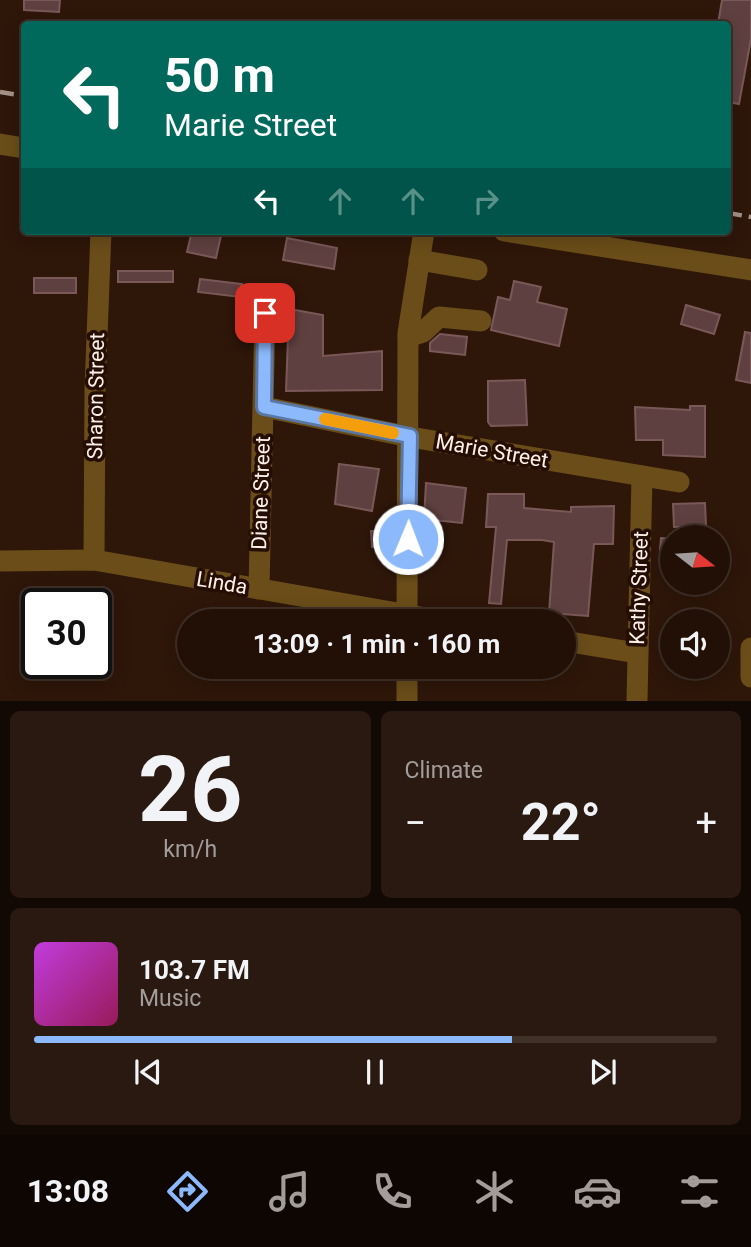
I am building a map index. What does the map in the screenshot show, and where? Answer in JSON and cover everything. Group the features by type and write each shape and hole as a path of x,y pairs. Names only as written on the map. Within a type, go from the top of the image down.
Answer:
{"street":[{"path":"0,144 21,148"},
{"name":"Sharon Street","path":"94,560 95,390 101,235"},
{"path":"407,609 410,436 408,337 423,235"},
{"path":"529,235 751,270"},
{"path":"419,260 477,270"},
{"name":"Diane Street","path":"259,589 265,313"},
{"path":"408,337 423,332 439,317 481,321"},
{"name":"Marie Street","path":"264,407 410,436 679,482"},
{"name":"Kathy Street","path":"636,701 642,476"},
{"name":"Linda","path":"0,561 94,560 361,609"},
{"path":"576,643 637,653"},
{"path":"751,648 751,677"},
{"path":"407,679 407,701"}],"building":[{"path":"24,0 60,0 59,12 24,10"},
{"path":"722,0 751,0 751,39 739,104 731,103 731,21 718,21"},
{"path":"191,235 221,235 216,258 187,252"},
{"path":"287,238 337,248 334,269 283,260"},
{"path":"118,271 173,271 173,282 118,282"},
{"path":"34,278 76,278 76,293 34,293"},
{"path":"200,279 242,284 240,297 198,292"},
{"path":"514,281 541,287 537,302 567,309 559,346 491,330 498,297 510,300"},
{"path":"686,305 720,315 714,334 681,324"},
{"path":"295,310 323,315 323,356 382,351 382,390 286,391 288,337"},
{"path":"745,332 751,333 751,383 736,380"},
{"path":"440,334 467,337 465,355 430,351 430,343"},
{"path":"525,380 527,425 491,426 488,422 488,381"},
{"path":"690,406 705,406 705,457 663,455 663,440 636,440 635,407 690,410"},
{"path":"339,464 379,469 372,511 335,504"},
{"path":"426,483 466,488 462,523 424,519"},
{"path":"488,494 524,494 524,508 571,512 571,507 614,506 613,544 594,544 588,616 576,615 576,609 549,609 554,542 542,540 507,540 501,604 489,603 496,527 486,527"},
{"path":"705,503 706,525 674,525 673,504"},
{"path":"371,531 383,531 383,546 372,547"}],"railway":[{"path":"0,92 21,96"},
{"path":"731,214 751,217"}],"slow traffic":[{"path":"325,419 393,433"}],"route":[{"path":"265,313 264,407 410,436 408,539"}]}
